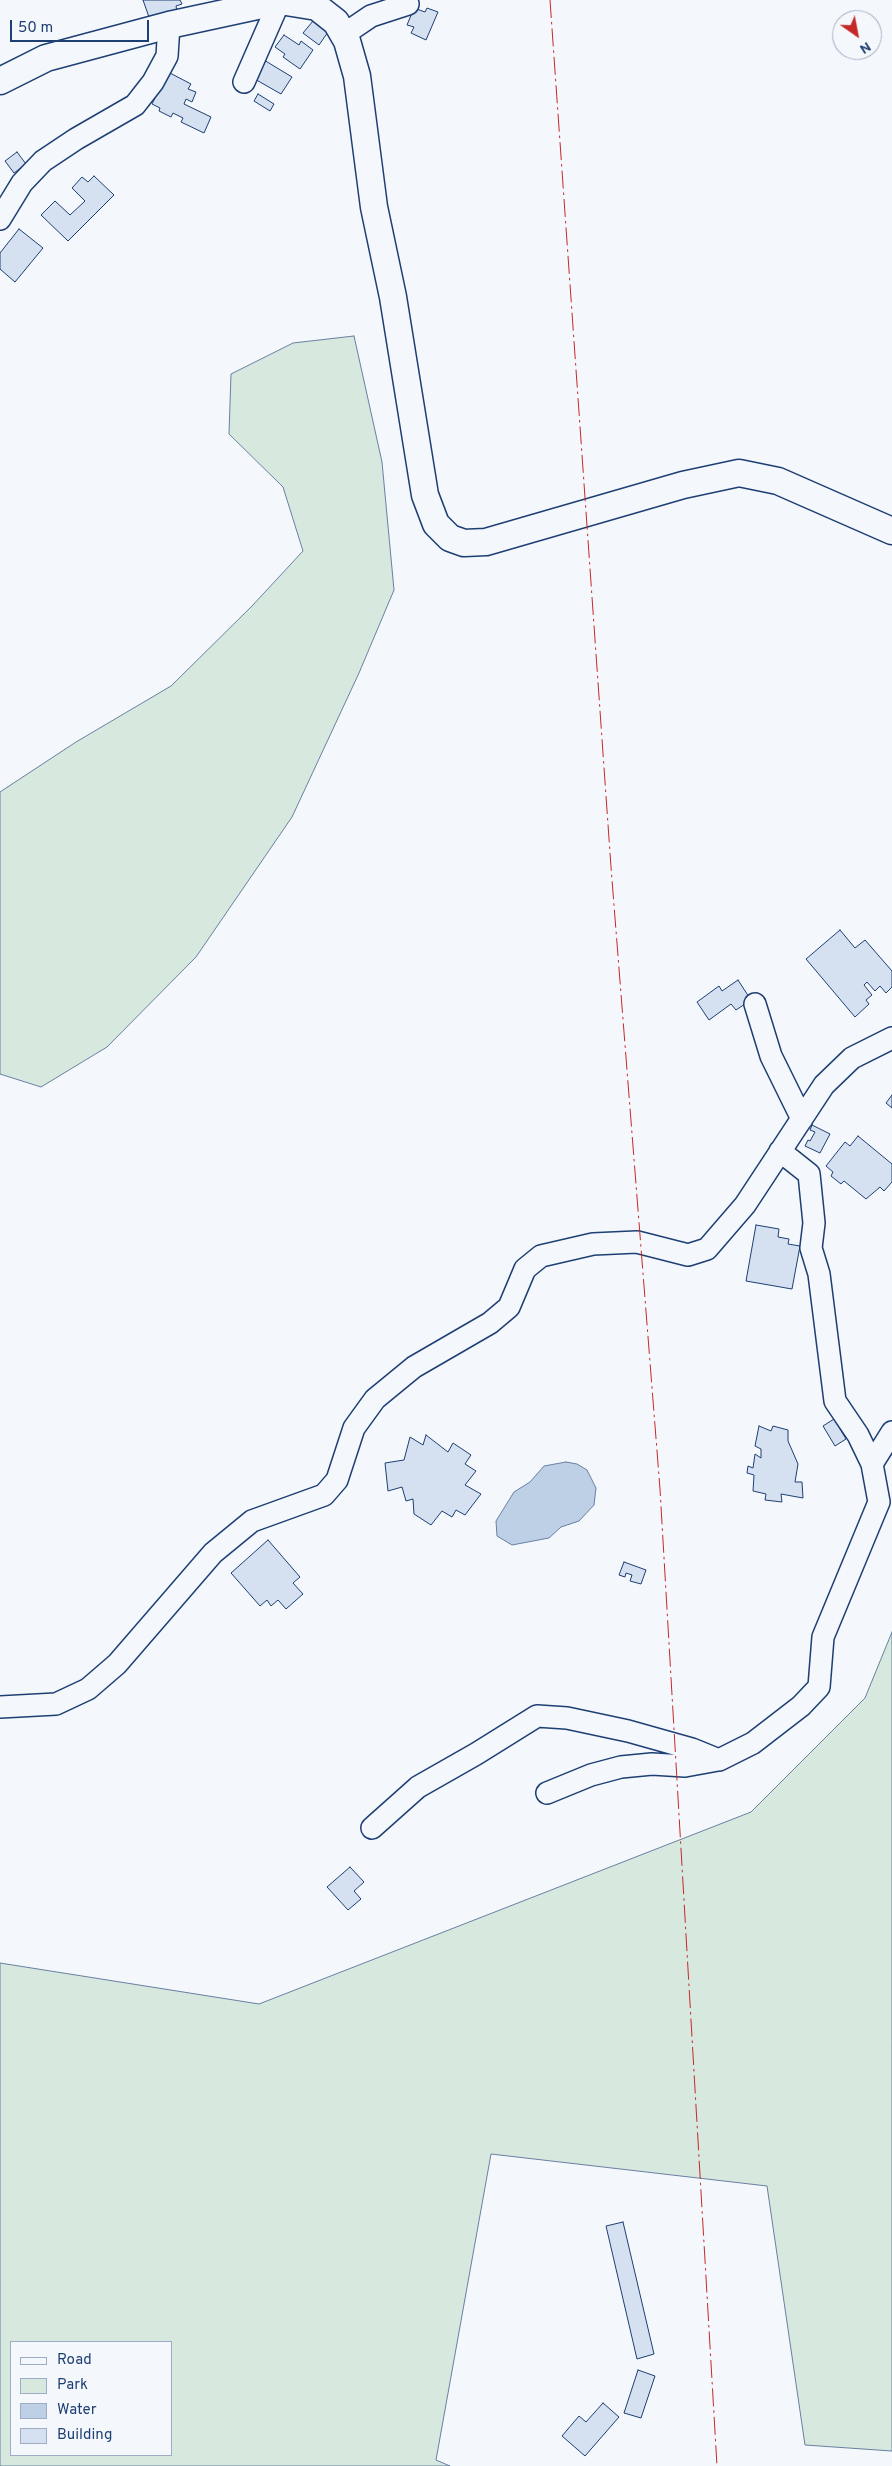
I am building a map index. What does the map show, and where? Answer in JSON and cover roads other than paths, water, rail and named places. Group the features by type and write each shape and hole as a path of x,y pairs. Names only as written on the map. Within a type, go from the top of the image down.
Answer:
{"main road":[{"path":"0,81 46,58 169,25 280,1 317,7 336,22 343,35 357,76 374,207 394,297 425,495 436,524 450,538 464,543 486,542 684,485 739,474 778,481 892,530"}],"street":[{"path":"244,82 280,1"},
{"path":"343,35 371,16 408,4"},
{"path":"0,219 22,182 44,161 76,139 135,105 153,82 167,56 169,25"},
{"path":"755,1004 771,1056 802,1119"},
{"path":"0,1707 56,1704 88,1689 117,1664 213,1553 232,1537 252,1521 324,1495 337,1480 354,1428 375,1399 414,1367 490,1323 509,1307 525,1269 541,1256 593,1244 637,1242 688,1255 707,1250 745,1205 824,1085 852,1058 892,1038"},
{"path":"546,1793 591,1775 621,1767 652,1764 684,1766 718,1760 752,1743 801,1706 819,1687 823,1637 879,1502 872,1464 858,1435 835,1401 819,1274 811,1248 814,1223 809,1174 780,1151"},
{"path":"872,1464 892,1432"},
{"path":"372,1828 418,1787 537,1716 567,1718 628,1731 692,1749 718,1760"}],"water":[{"path":"566,1462 577,1464 587,1470 596,1488 594,1505 579,1521 561,1527 549,1538 512,1545 497,1536 496,1521 514,1492 530,1482 544,1466"}]}
